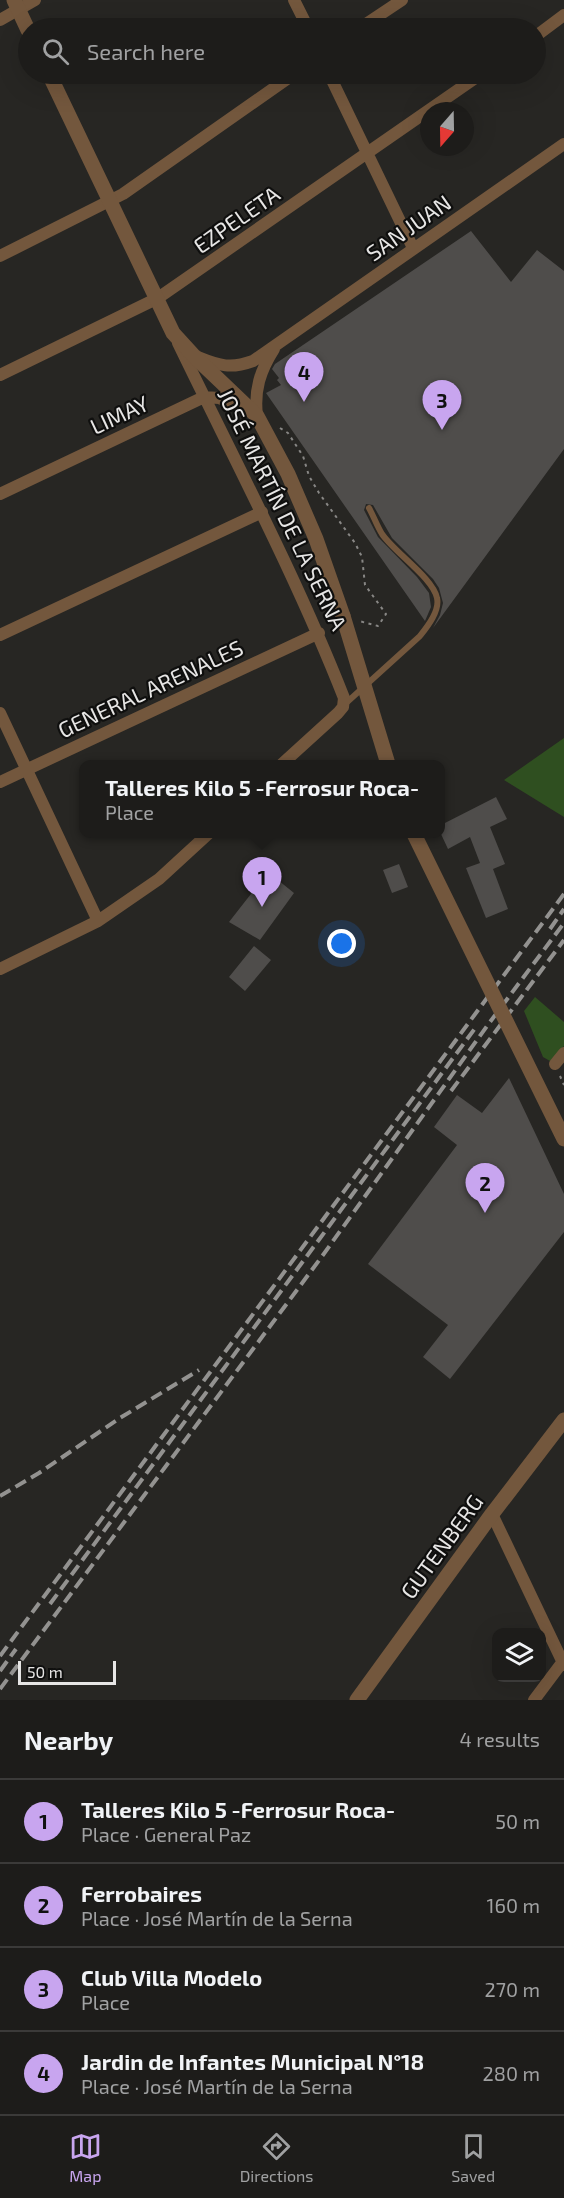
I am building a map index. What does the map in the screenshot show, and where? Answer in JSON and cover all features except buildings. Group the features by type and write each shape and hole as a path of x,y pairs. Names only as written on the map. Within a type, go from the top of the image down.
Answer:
{"street":[{"path":"0,20 17,5 35,0"},
{"path":"294,0 303,18"},
{"path":"375,18 402,0"},
{"path":"546,28 564,15"},
{"name":"JOSÉ MARTÍN DE LA SERNA","path":"54,84 319,633 344,698 343,706"},
{"path":"0,256 110,202 280,84"},
{"path":"334,84 413,248"},
{"name":"EZPELETA","path":"0,375 158,298 468,84"},
{"name":"SAN JUAN","path":"194,356 226,366 239,366 254,360 564,144"},
{"name":"JOSÉ MARTÍN DE LA SERNA","path":"173,333 257,416 288,474 316,539 343,616 386,760"},
{"name":"SAN JUAN","path":"257,416 255,401 260,376 276,345"},
{"path":"204,398 219,398 234,403 257,416"},
{"name":"LIMAY","path":"0,494 204,398"},
{"path":"0,635 262,512"},
{"name":"GENERAL ARENALES","path":"0,782 319,633"},
{"path":"287,760 343,706"},
{"path":"0,713 98,921"},
{"path":"0,969 98,921 159,879 204,838"},
{"path":"416,838 562,1142"},
{"path":"555,1064 564,1053"},
{"name":"GUTENBERG","path":"357,1700 492,1514 564,1420"},
{"path":"492,1514 563,1662 534,1700"}],"lane":[{"path":"343,706 420,636 429,624 438,603 437,596 428,583 383,535 369,508"}],"path":[{"path":"273,423 288,433 303,456 309,476 319,493 355,543 362,557 365,585 386,614 378,626"}],"green space":[{"path":"564,738 564,817 504,780"},
{"path":"535,997 564,1022 564,1046 550,1061 543,1057 524,1011"}],"railway":[{"path":"0,1656 564,894"},
{"path":"550,929 564,909"},
{"path":"0,1689 323,1255 487,1026 564,923"},
{"path":"451,1091 564,940"},
{"path":"50,1604 476,1027"},
{"path":"0,1496 199,1370"},
{"path":"0,1671 16,1649"}],"place":[{"name":"Jardin de Infantes Municipal N°18","path":"304,402"},
{"name":"Club Villa Modelo","path":"442,430"},
{"name":"Talleres Kilo 5 -Ferrosur Roca-","path":"262,907"},
{"name":"Ferrobaires","path":"485,1213"}]}
